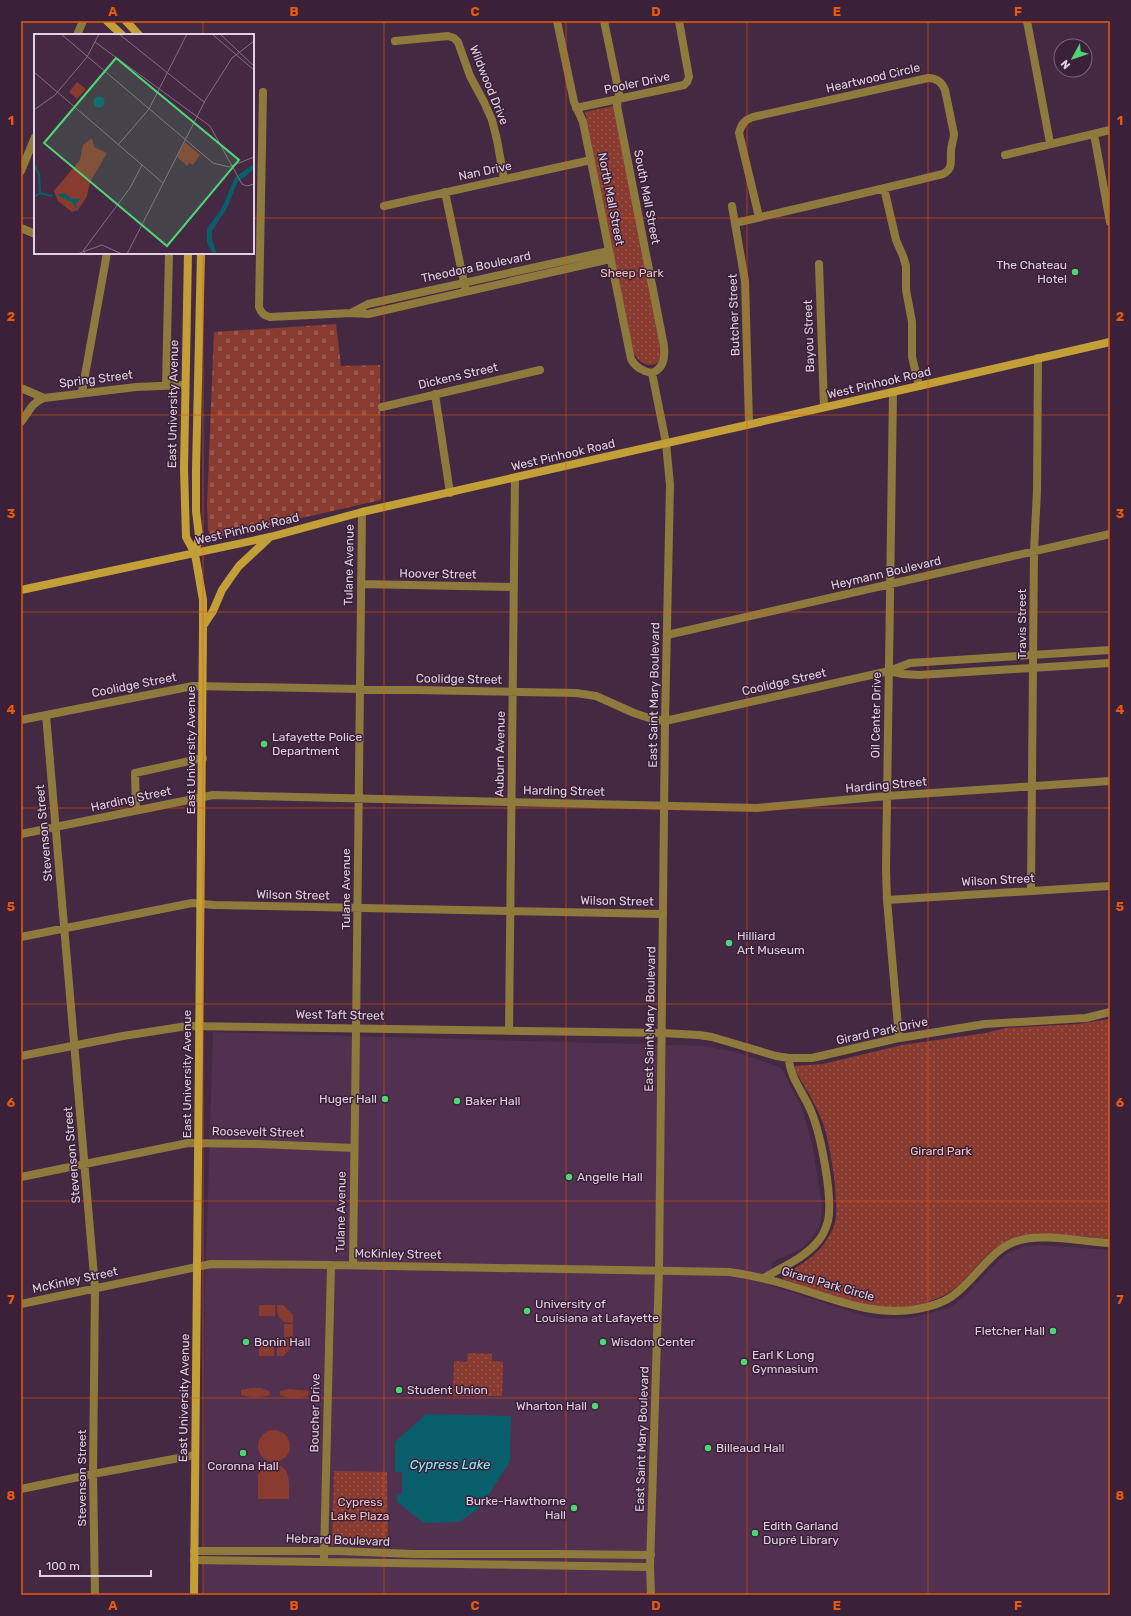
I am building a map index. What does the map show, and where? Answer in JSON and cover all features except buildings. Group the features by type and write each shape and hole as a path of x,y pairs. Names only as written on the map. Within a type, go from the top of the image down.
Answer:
{"main road":[{"path":"107,21 121,34"},
{"path":"126,21 138,34"},
{"name":"East University Avenue","path":"188,254 184,469 186,537 195,554 203,600 203,758 194,1595"},
{"name":"East University Avenue","path":"195,554 199,536 196,504 201,254"},
{"name":"West Pinhook Road","path":"21,590 270,537 362,512 1110,342"},
{"path":"185,385 198,385"},
{"path":"203,626 214,611 223,588 239,566 270,537"}],"street":[{"path":"77,34 83,21"},
{"name":"North Mall Street","path":"557,21 573,97 576,108 584,122 590,160 632,360 633,363 643,370 652,373"},
{"name":"South Mall Street","path":"604,21 619,93 617,106 664,346 665,356 662,365 657,371 652,373"},
{"name":"Pooler Drive","path":"576,108 684,85 687,82 688,77 679,21"},
{"path":"1027,21 1050,143"},
{"name":"Wildwood Drive","path":"395,41 448,36 454,38 458,42 470,76 492,120 504,179"},
{"name":"Heartwood Circle","path":"735,223 943,174 950,168 954,134 945,90 939,80 928,78 747,120 742,124 739,133 758,217"},
{"name":"Theodora Boulevard","path":"263,92 260,189 262,227 259,307 260,311 265,316 351,313 368,314 465,292 610,255"},
{"path":"1005,155 1050,143 1110,130"},
{"path":"1094,134 1110,222"},
{"path":"21,171 34,139"},
{"name":"Nan Drive","path":"384,206 590,160"},
{"path":"884,188 896,240 906,266 906,290 912,322 912,357 919,386"},
{"path":"445,192 465,292"},
{"name":"Butcher Street","path":"732,206 745,281 750,424"},
{"path":"21,228 34,234"},
{"path":"82,392 107,254"},
{"path":"166,384 169,254"},
{"name":"Theodora Boulevard","path":"351,313 368,304 464,282 610,255"},
{"name":"Bayou Street","path":"818,264 824,407"},
{"name":"Travis Street","path":"1031,890 1034,551 1037,491 1038,358"},
{"name":"Dickens Street","path":"382,407 540,370"},
{"name":"East Saint Mary Boulevard","path":"651,1595 650,1567 659,1271 665,721 670,485 666,443 652,373"},
{"name":"Spring Street","path":"21,422 34,403 44,398 82,392 166,384 185,385"},
{"path":"21,388 44,398"},
{"name":"Oil Center Drive","path":"893,392 887,796 887,900 899,1038"},
{"path":"435,394 450,493"},
{"name":"Auburn Avenue","path":"509,1030 515,478"},
{"name":"Tulane Avenue","path":"352,1265 358,908 359,690 362,512"},
{"name":"Heymann Boulevard","path":"667,635 1110,534"},
{"name":"Hoover Street","path":"361,584 514,587"},
{"name":"Coolidge Street","path":"21,720 186,687 203,686 576,693 596,696 634,713 665,721 889,671 903,664 1110,650"},
{"name":"Coolidge Street","path":"889,671 919,675 1110,662"},
{"name":"Stevenson Street","path":"46,715 95,1288 93,1474 95,1595"},
{"path":"136,810 135,773 203,758"},
{"name":"Harding Street","path":"21,834 213,795 774,808 887,796 1110,781"},
{"name":"Wilson Street","path":"887,900 1110,886"},
{"name":"Wilson Street","path":"21,937 187,904 663,914"},
{"name":"Girard Park Drive","path":"662,1033 712,1037 776,1056 789,1058 812,1058 899,1038 985,1024 1086,1018 1110,1012"},
{"name":"West Taft Street","path":"21,1056 123,1036 187,1026 356,1027 662,1033"},
{"path":"764,1278 814,1246 826,1227 829,1210 827,1182 818,1132 804,1095 789,1067 789,1058"},
{"name":"Roosevelt Street","path":"21,1177 84,1163 184,1144 259,1144 354,1148"},
{"name":"Girard Park Circle","path":"659,1271 729,1272 764,1278 866,1308 888,1312 927,1307 952,1297 998,1252 1015,1241 1034,1237 1110,1243"},
{"name":"McKinley Street","path":"21,1304 211,1264 352,1265 659,1271"},
{"name":"Boucher Drive","path":"324,1562 331,1265"},
{"path":"21,1489 195,1455"},
{"name":"Hebrard Boulevard","path":"194,1550 480,1555 651,1555"},
{"path":"249,1550 249,1561"},
{"path":"595,1566 596,1554"},
{"path":"480,1555 480,1564"},
{"name":"Hebrard Boulevard","path":"194,1560 650,1567"}],"shaded area":[{"name":"University of Louisiana at Lafayette","path":"213,1032 704,1046 740,1053 776,1066 782,1069 802,1108 812,1142 822,1207 820,1226 811,1240 799,1250 772,1262 771,1286 862,1315 880,1319 910,1318 949,1308 964,1297 1000,1259 1010,1252 1024,1246 1039,1245 1110,1250 1110,1595 203,1595 205,1288"}],"green space":[{"name":"Sheep Park","path":"613,106 662,347 661,357 658,362 650,365 641,362 633,350 585,112"},
{"path":"336,324 341,366 380,365 381,500 217,537 211,536 208,530 207,504 214,332"},
{"name":"Girard Park","path":"1110,1019 1110,1239 1049,1234 1016,1237 999,1245 950,1292 921,1304 901,1308 867,1305 823,1293 783,1279 783,1275 805,1262 820,1249 833,1228 836,1214 834,1173 826,1132 817,1109 794,1069 795,1066 823,1064 902,1045 986,1033 1006,1028 1078,1024"},
{"path":"259,1305 275,1305 275,1316 259,1316"},
{"path":"277,1305 283,1305 293,1315 293,1323 285,1322 280,1318"},
{"path":"284,1324 293,1324 293,1337 284,1337"},
{"path":"287,1339 293,1340 292,1347 283,1356 277,1356 278,1345"},
{"path":"259,1345 274,1345 274,1356 259,1356"},
{"path":"468,1353 492,1354 492,1361 503,1362 502,1396 453,1396 454,1361 467,1362"},
{"path":"261,1388 269,1391 270,1395 263,1397 249,1397 241,1395 241,1390"},
{"path":"289,1389 309,1391 308,1396 294,1398 280,1395 280,1391"},
{"path":"274,1430 285,1435 290,1446 285,1457 274,1462 263,1457 258,1446 263,1435"},
{"path":"271,1464 283,1467 286,1471 289,1481 289,1499 258,1499 258,1474 266,1465"},
{"name":"Cypress Lake Plaza","path":"334,1471 387,1472 388,1545 332,1545"}],"water":[{"name":"Cypress Lake","path":"426,1414 511,1416 510,1461 481,1507 459,1522 424,1523 397,1502 397,1495 402,1494 402,1472 395,1472 395,1442"}],"place":[{"name":"The Chateau Hotel","path":"1075,272"},
{"name":"Lafayette Police Department","path":"264,744"},
{"name":"Hilliard Art Museum","path":"729,943"},
{"name":"Huger Hall","path":"385,1099"},
{"name":"Baker Hall","path":"457,1101"},
{"name":"Angelle Hall","path":"569,1177"},
{"name":"University of Louisiana at Lafayette","path":"527,1311"},
{"name":"Fletcher Hall","path":"1053,1331"},
{"name":"Bonin Hall","path":"246,1342"},
{"name":"Wisdom Center","path":"603,1342"},
{"name":"Earl K Long Gymnasium","path":"744,1362"},
{"name":"Student Union","path":"399,1390"},
{"name":"Wharton Hall","path":"595,1406"},
{"name":"Billeaud Hall","path":"708,1448"},
{"name":"Coronna Hall","path":"243,1453"},
{"name":"Burke-Hawthorne Hall","path":"574,1508"},
{"name":"Edith Garland Dupré Library","path":"755,1533"}]}
